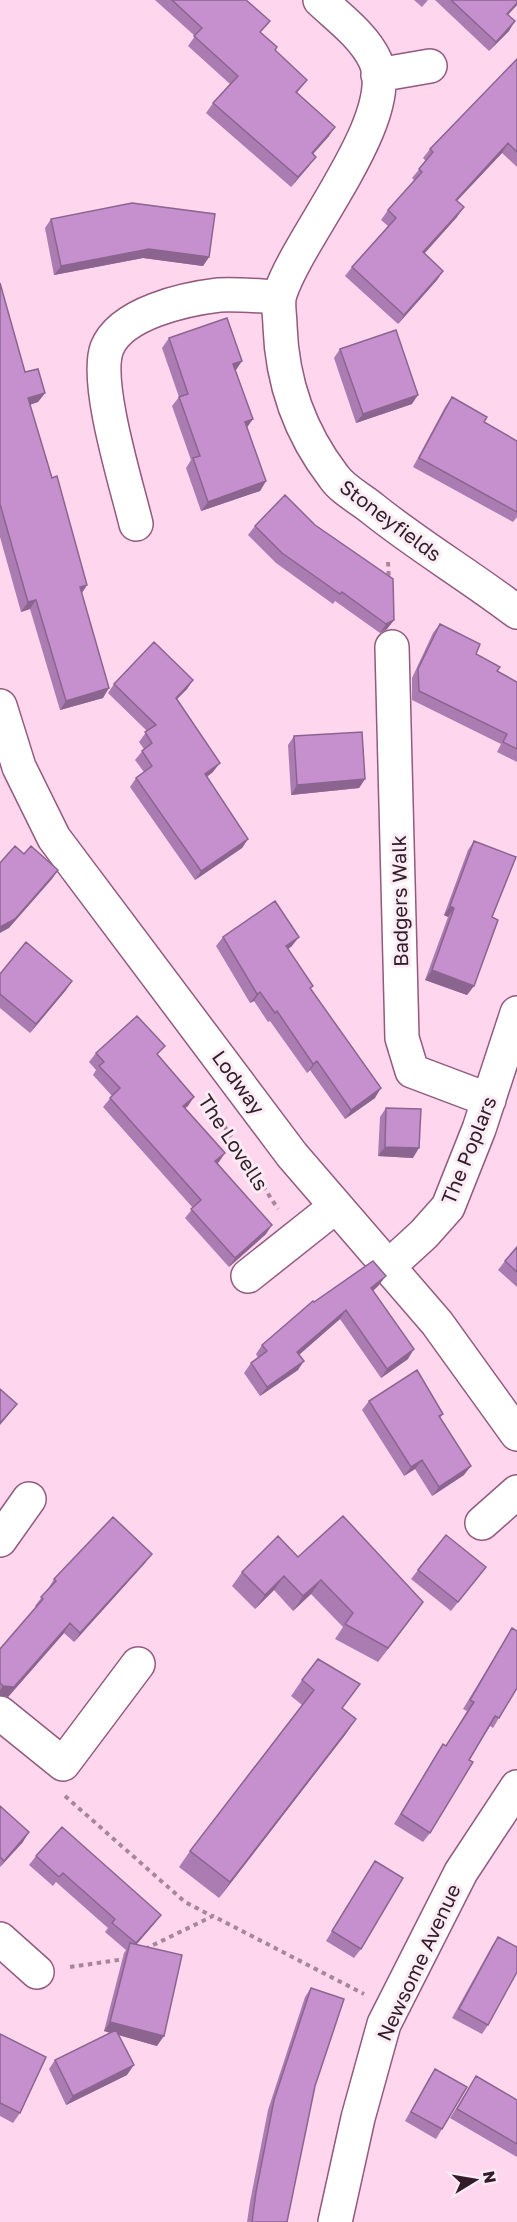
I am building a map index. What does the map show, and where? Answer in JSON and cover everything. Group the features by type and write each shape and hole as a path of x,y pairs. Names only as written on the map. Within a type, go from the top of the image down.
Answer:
{"street":[{"name":"Stoneyfields","path":"320,0 357,34 375,60 381,88 375,116 294,261 279,297 281,356 293,401 306,435 336,480 386,519 514,602"},
{"path":"378,75 430,66"},
{"path":"136,524 103,372 107,348 120,330 144,314 177,303 220,295 279,297"},
{"name":"Badgers Walk","path":"392,647 402,1038 412,1071 489,1100"},
{"name":"Lodway","path":"0,706 10,771 54,838 292,1155 437,1323 517,1434"},
{"name":"The Poplars","path":"388,1266 424,1234 448,1207 489,1100 517,1013"},
{"path":"248,1276 336,1207"},
{"path":"482,1523 517,1492"},
{"path":"0,1540 29,1499"},
{"path":"0,1713 63,1764 138,1664"},
{"name":"Newsome Avenue","path":"335,2222 358,2118 384,2024 461,1872 517,1787"},
{"path":"0,1939 37,1972"}],"path":[{"path":"386,519 389,589"},
{"name":"The Lovells","path":"216,1113 297,1238"},
{"path":"57,1788 82,1814 185,1902 365,1994 384,2024"},
{"path":"138,1953 213,1916"},
{"path":"37,1972 127,1958"}],"building":[{"path":"172,0 246,0 270,21 260,32 277,47 275,50 307,80 296,92 335,127 312,153 316,157 298,177 213,103 238,76 194,36 202,28"},
{"path":"451,0 517,0 507,14 515,21 496,42"},
{"path":"517,59 517,152 508,143 456,200 464,207 423,252 443,271 404,315 352,267 396,218 388,210 422,172 419,169 433,152 430,149"},
{"path":"132,203 215,214 209,257 149,249 61,266 51,219"},
{"path":"0,283 25,372 38,369 45,393 28,398 52,478 57,476 87,585 80,587 109,688 66,701 36,600 28,602 0,504"},
{"path":"227,318 242,361 233,364 253,419 245,422 266,481 208,502 193,458 200,456 179,397 188,394 169,338"},
{"path":"396,330 418,395 363,414 340,349"},
{"path":"452,397 487,417 484,422 517,441 517,512 419,458"},
{"path":"285,495 315,525 393,579 394,620 386,624 342,592 340,594 282,553 255,526"},
{"path":"440,624 480,644 476,654 500,667 497,671 517,682 517,749 503,742 507,734 419,691 418,669"},
{"path":"154,642 193,680 176,698 220,763 205,774 248,839 201,871 136,778 152,766 142,751 152,743 145,732 156,725 114,684"},
{"path":"362,732 365,779 297,785 294,736"},
{"path":"474,841 516,857 492,917 498,920 474,986 432,970 454,908 450,906"},
{"path":"15,846 24,854 31,846 58,870 15,919 0,927 0,863"},
{"path":"275,901 299,937 286,946 313,986 310,988 381,1088 351,1110 317,1061 313,1064 277,1011 275,1013 260,992 257,994 223,937"},
{"path":"26,942 72,981 36,1024 0,994 0,974"},
{"path":"137,1016 165,1046 157,1054 194,1097 183,1106 225,1153 215,1161 272,1225 235,1258 191,1209 201,1200 110,1098 120,1088 99,1066 104,1062 96,1053"},
{"path":"386,1108 421,1109 419,1148 385,1147"},
{"path":"517,1247 517,1272 505,1261"},
{"path":"373,1261 386,1276 371,1288 414,1349 387,1369 346,1310 297,1352 304,1361 267,1387 251,1363 267,1351 262,1345 313,1301"},
{"path":"417,1370 443,1414 439,1416 471,1466 439,1487 422,1460 411,1467 369,1401"},
{"path":"0,1389 17,1404 0,1423"},
{"path":"343,1516 423,1602 388,1648 345,1624 353,1613 321,1580 303,1596 284,1576 265,1595 242,1572 278,1536 298,1557"},
{"path":"113,1517 152,1554 80,1633 70,1623 14,1687 3,1686 0,1683 0,1649 43,1599 41,1597 56,1581 54,1579"},
{"path":"446,1535 486,1567 458,1602 418,1570"},
{"path":"512,1628 517,1631 517,1688 499,1718 495,1716 469,1760 473,1762 430,1833 401,1814 443,1744 446,1746 474,1702 470,1700"},
{"path":"318,1659 360,1684 342,1708 356,1719 230,1882 190,1851 314,1690 302,1680"},
{"path":"0,1806 29,1832 4,1861 0,1857"},
{"path":"62,1827 161,1915 136,1943 112,1923 115,1919 63,1873 59,1877 36,1856"},
{"path":"375,1861 403,1878 361,1949 332,1931"},
{"path":"498,1937 517,1947 517,1972 488,2025 459,2009"},
{"path":"130,1943 182,1955 164,2036 110,2022"},
{"path":"311,1988 344,1999 315,2086 287,2222 252,2222 274,2100"},
{"path":"116,2030 134,2065 73,2096 55,2060"},
{"path":"0,2034 46,2057 20,2113 0,2103"},
{"path":"435,2069 467,2087 442,2129 411,2112"},
{"path":"476,2076 517,2100 517,2144 457,2109"}]}
